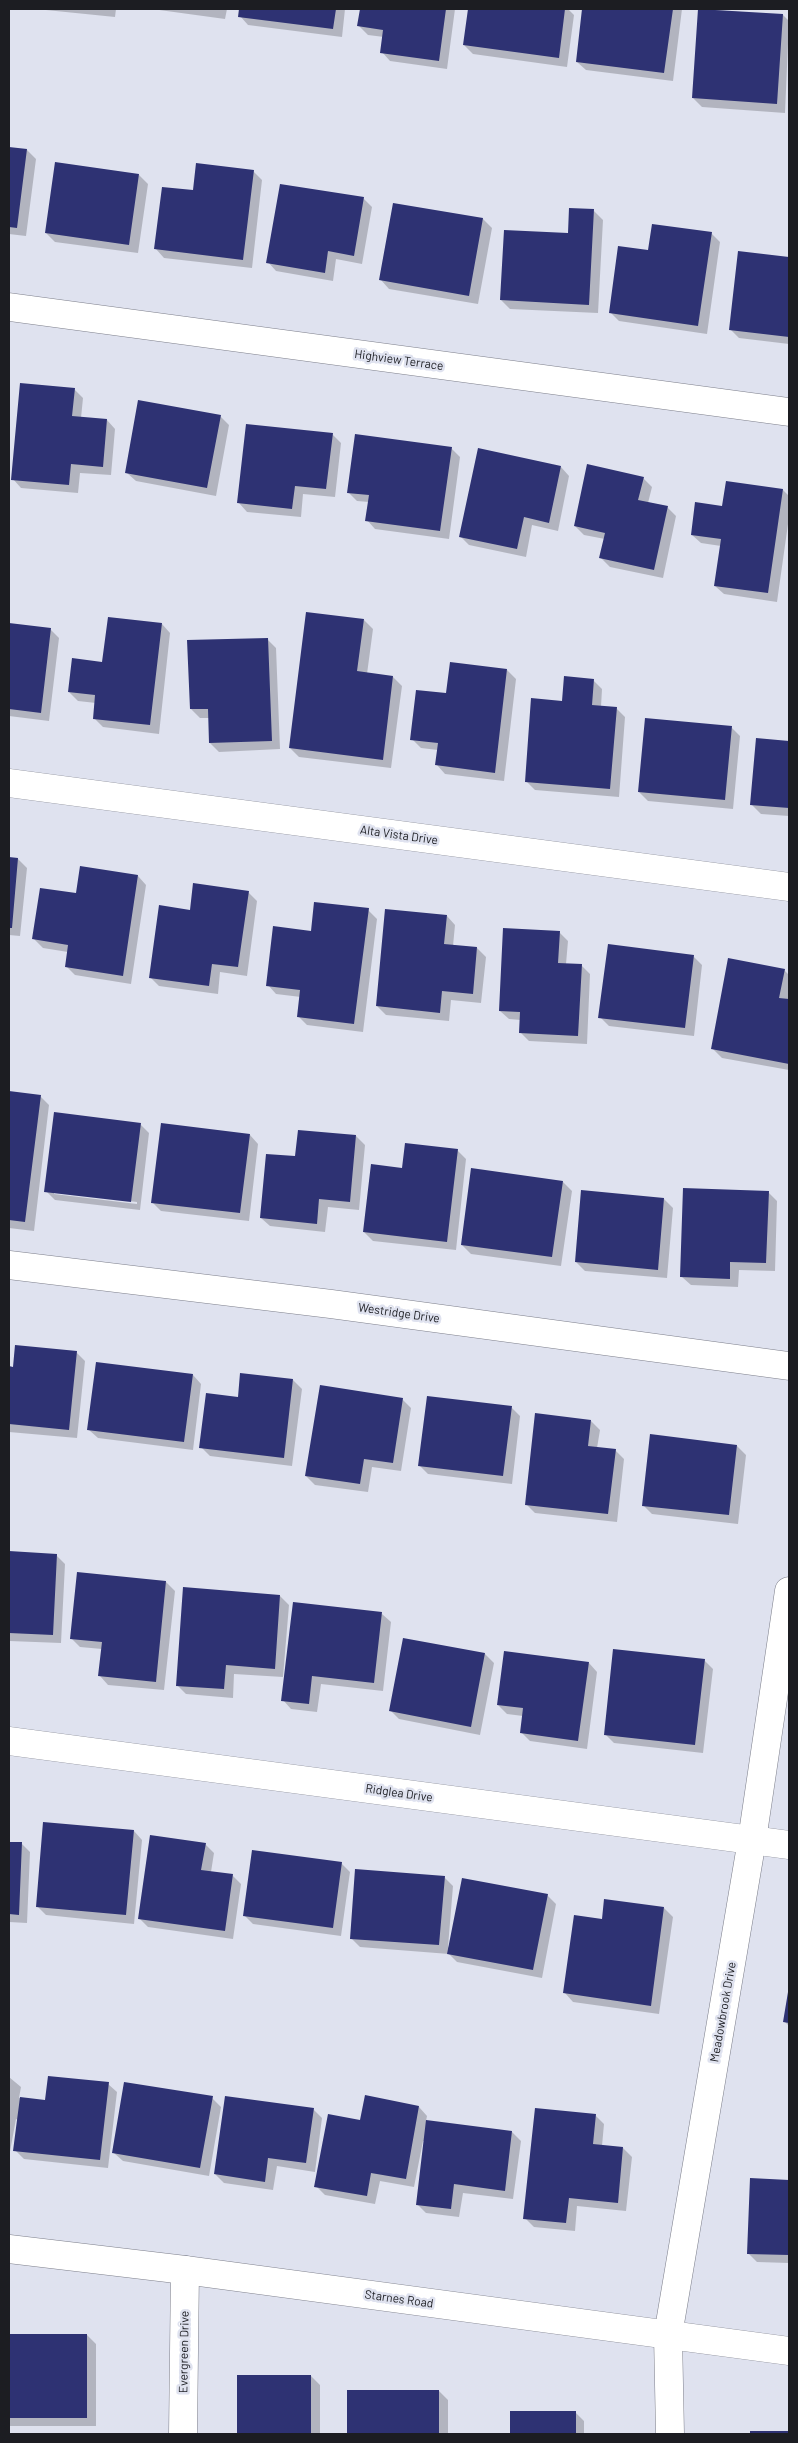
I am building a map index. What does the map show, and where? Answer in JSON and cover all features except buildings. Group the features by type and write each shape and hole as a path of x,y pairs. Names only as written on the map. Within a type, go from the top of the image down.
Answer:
{"street":[{"name":"Highview Terrace","path":"9,308 789,412"},
{"name":"Alta Vista Drive","path":"9,783 789,887"},
{"name":"Westridge Drive","path":"9,1266 340,1305 789,1366"},
{"name":"Meadowbrook Drive","path":"670,2434 668,2335 752,1840 789,1591"},
{"name":"Ridglea Drive","path":"9,1741 789,1845"},
{"name":"Starnes Road","path":"9,2249 185,2270 789,2351"},
{"name":"Evergreen Drive","path":"183,2434 185,2270"}]}
